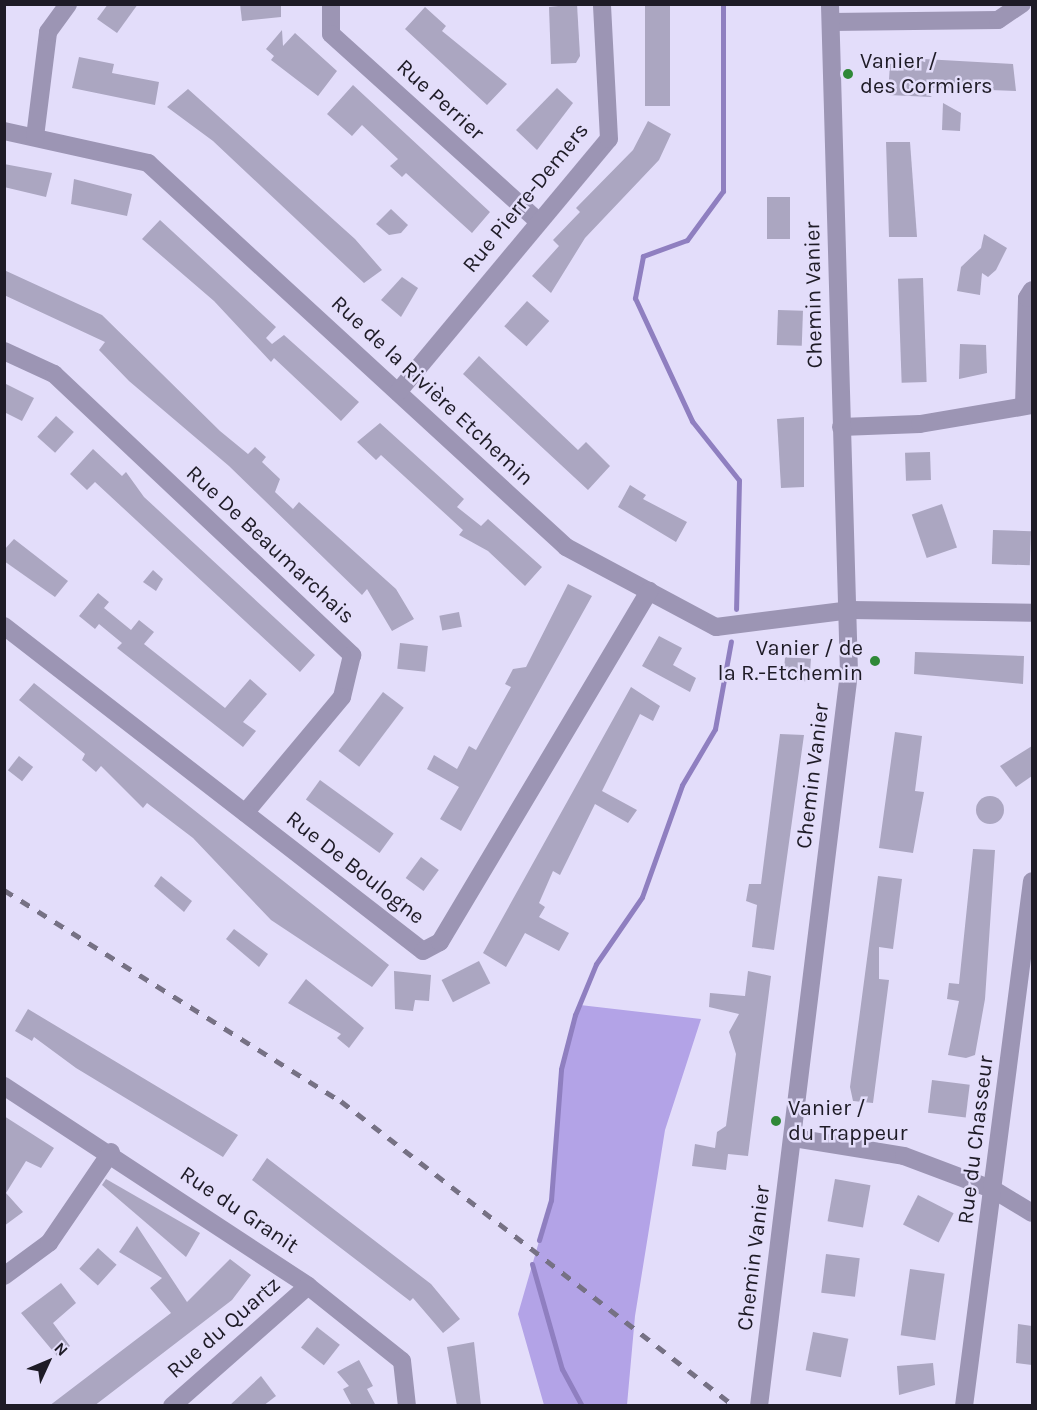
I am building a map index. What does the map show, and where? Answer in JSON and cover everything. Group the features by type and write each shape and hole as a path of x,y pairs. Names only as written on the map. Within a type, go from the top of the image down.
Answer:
{"street":[{"path":"35,137 48,33 68,4"},
{"name":"Rue Perrier","path":"331,4 332,34 539,222"},
{"name":"Rue Pierre-Demers","path":"398,392 609,139 602,4"},
{"path":"831,13 998,20 1022,4"},
{"name":"Chemin Vanier","path":"759,1406 794,1138 849,674 851,610 841,427 831,13"},
{"name":"Rue de la Rivière Etchemin","path":"4,130 148,163 566,547 716,627 851,610 1032,613"},
{"path":"841,427 920,424 1028,406 1027,298 1032,290"},
{"name":"Rue De Beaumarchais","path":"4,351 54,374 352,655 342,697 245,813"},
{"name":"Rue De Boulogne","path":"4,626 423,951 440,942 649,591"},
{"name":"Rue du Chasseur","path":"964,1406 994,1190 1032,881"},
{"name":"Rue du Granit","path":"4,1086 111,1152 308,1287 402,1361 407,1406"},
{"path":"794,1138 904,1156 994,1190 1032,1213"},
{"path":"4,1276 49,1243 111,1152"},
{"name":"Rue du Quartz","path":"172,1406 308,1287"}],"shaded area":[{"path":"580,1005 701,1019 665,1130 635,1316 627,1405 544,1405 518,1314 551,1200 561,1069"}],"building":[{"path":"108,4 138,4 117,33 97,19"},
{"path":"240,4 281,4 281,17 242,21"},
{"path":"577,4 580,56 576,63 551,64 549,7"},
{"path":"645,4 670,4 670,106 645,106"},
{"path":"425,7 446,26 442,31 507,84 487,105 405,29"},
{"path":"282,30 283,46 295,33 337,71 318,96 271,60 274,56 266,49"},
{"path":"79,57 114,64 112,73 159,82 155,105 72,88"},
{"path":"924,59 1013,64 1016,91 914,87 932,97 888,95 890,64"},
{"path":"353,85 490,212 472,233 406,173 402,177 390,166 398,159 362,125 352,136 327,114"},
{"path":"557,88 573,103 537,150 516,130"},
{"path":"188,89 355,239 382,270 364,283 213,141 167,107"},
{"path":"943,103 961,113 960,131 942,130"},
{"path":"648,121 671,134 659,160 585,238 551,293 532,276 559,246 553,240 580,212 576,208 633,150"},
{"path":"886,142 910,142 917,237 889,237"},
{"path":"4,164 52,173 46,197 4,187"},
{"path":"74,179 132,194 127,216 71,204"},
{"path":"767,197 790,197 790,239 767,239"},
{"path":"391,209 408,225 401,233 389,235 376,224"},
{"path":"160,220 276,327 266,338 272,344 284,335 359,402 341,421 274,358 271,362 214,301 142,239"},
{"path":"984,234 1007,248 996,270 988,277 982,273 980,295 957,291 961,267 981,248"},
{"path":"4,270 102,315 220,431 248,454 255,447 266,457 262,462 280,479 275,492 293,509 299,502 396,589 414,619 392,631 367,589 362,595 229,466 129,381 99,350 105,342 4,295"},
{"path":"402,277 418,288 401,317 381,300"},
{"path":"923,278 927,382 902,383 898,279"},
{"path":"527,301 549,321 527,346 504,326"},
{"path":"778,310 803,311 802,346 777,345"},
{"path":"960,344 986,345 987,373 959,379"},
{"path":"479,356 578,450 586,442 610,466 588,490 463,374"},
{"path":"4,383 34,398 22,421 4,412"},
{"path":"56,416 74,432 55,453 37,437"},
{"path":"804,417 804,487 781,488 777,419"},
{"path":"380,423 464,499 457,507 481,526 488,519 542,567 525,586 488,551 459,535 463,530 381,455 376,460 357,442"},
{"path":"93,449 122,476 126,472 144,497 315,655 300,672 95,482 87,490 70,474"},
{"path":"930,452 931,480 906,481 905,453"},
{"path":"630,485 646,495 643,499 687,522 676,542 618,507"},
{"path":"942,504 957,547 927,558 912,514"},
{"path":"993,530 1031,531 1030,565 992,564"},
{"path":"14,539 68,581 55,597 4,561 4,550"},
{"path":"153,570 163,579 156,591 143,582"},
{"path":"568,584 592,596 461,831 440,819 459,787 427,769 434,755 457,769 469,746 476,750 511,687 505,684 513,669 526,667"},
{"path":"98,593 109,602 104,608 131,630 139,620 154,632 144,644 225,708 250,679 267,694 243,722 256,731 243,747 117,648 122,643 99,624 95,629 79,616"},
{"path":"459,612 462,627 442,631 439,616"},
{"path":"659,636 682,648 673,665 696,678 690,692 642,666"},
{"path":"400,643 428,646 425,672 397,669"},
{"path":"915,652 1024,656 1023,684 914,674"},
{"path":"785,657 811,659 809,682 783,680"},
{"path":"34,683 389,965 372,987 271,920 193,838 147,803 143,808 101,766 96,772 82,760 85,754 19,700"},
{"path":"631,687 660,706 653,721 640,714 602,791 637,810 628,823 595,804 560,875 553,871 539,903 545,907 539,917 569,933 559,951 525,933 506,967 483,953"},
{"path":"383,692 404,708 359,767 338,751"},
{"path":"895,732 922,736 915,791 924,792 913,853 879,848"},
{"path":"780,734 804,735 774,950 752,947 757,905 746,901 749,884 761,884"},
{"path":"1032,746 1032,776 1016,787 1000,766"},
{"path":"19,756 33,767 22,781 8,770"},
{"path":"320,780 394,833 380,853 306,799"},
{"path":"990,796 1000,800 1004,810 1000,820 990,824 980,820 976,810 980,800"},
{"path":"973,849 995,850 985,999 975,1055 966,1058 948,1055 959,1001 947,999 949,983 959,984"},
{"path":"421,857 439,870 424,891 406,878"},
{"path":"161,876 192,901 184,912 154,886"},
{"path":"878,876 902,879 893,949 879,947 879,979 889,980 873,1103 853,1101 850,1087"},
{"path":"234,929 268,954 259,967 226,939"},
{"path":"479,961 490,983 453,1002 442,980"},
{"path":"394,971 431,975 429,1001 415,1000 413,1011 395,1009"},
{"path":"748,971 771,976 748,1156 728,1154 726,1170 692,1166 695,1144 715,1148 717,1132 726,1126 736,1054 729,1032 739,1014 709,1007 710,993 745,996"},
{"path":"306,979 364,1028 349,1048 337,1038 341,1034 288,1003"},
{"path":"28,1009 238,1135 223,1157 76,1068 34,1037 32,1041 15,1031"},
{"path":"932,1080 970,1085 966,1117 928,1113"},
{"path":"4,1116 54,1148 41,1168 26,1161 6,1193 23,1212 4,1226"},
{"path":"267,1158 431,1284 460,1319 443,1333 413,1298 410,1301 252,1180"},
{"path":"106,1179 200,1233 186,1257 102,1185"},
{"path":"835,1179 870,1185 863,1228 828,1221"},
{"path":"918,1195 954,1213 939,1243 903,1224"},
{"path":"137,1226 187,1302 230,1259 251,1275 232,1300 94,1406 49,1406 171,1313 150,1288 162,1278 119,1252"},
{"path":"98,1248 117,1265 98,1286 79,1269"},
{"path":"826,1254 860,1258 855,1297 821,1293"},
{"path":"910,1269 945,1274 935,1340 901,1335"},
{"path":"61,1283 76,1303 53,1323 70,1346 57,1356 21,1313"},
{"path":"1018,1324 1032,1326 1032,1365 1016,1363"},
{"path":"317,1327 340,1345 324,1365 301,1347"},
{"path":"813,1332 848,1339 841,1377 806,1370"},
{"path":"474,1342 481,1406 457,1406 447,1347"},
{"path":"359,1360 373,1386 367,1389 376,1406 352,1406 343,1389 349,1386 337,1372"},
{"path":"933,1363 935,1385 899,1395 897,1366"},
{"path":"261,1376 276,1396 263,1406 229,1406"}],"waterway":[{"path":"723,4 723,191 687,240 643,256 635,298 692,421 739,480 736,609"},
{"path":"539,1240 551,1200 561,1069 575,1015 596,964 642,897 682,785 715,729 731,641"},
{"path":"532,1264 562,1369 582,1406"}],"railway":[{"path":"4,890 341,1101 734,1406"}],"place":[{"name":"Vanier / des Cormiers","path":"848,74"},
{"name":"Vanier / de la R.-Etchemin","path":"875,661"},
{"name":"Vanier / du Trappeur","path":"776,1121"}]}
